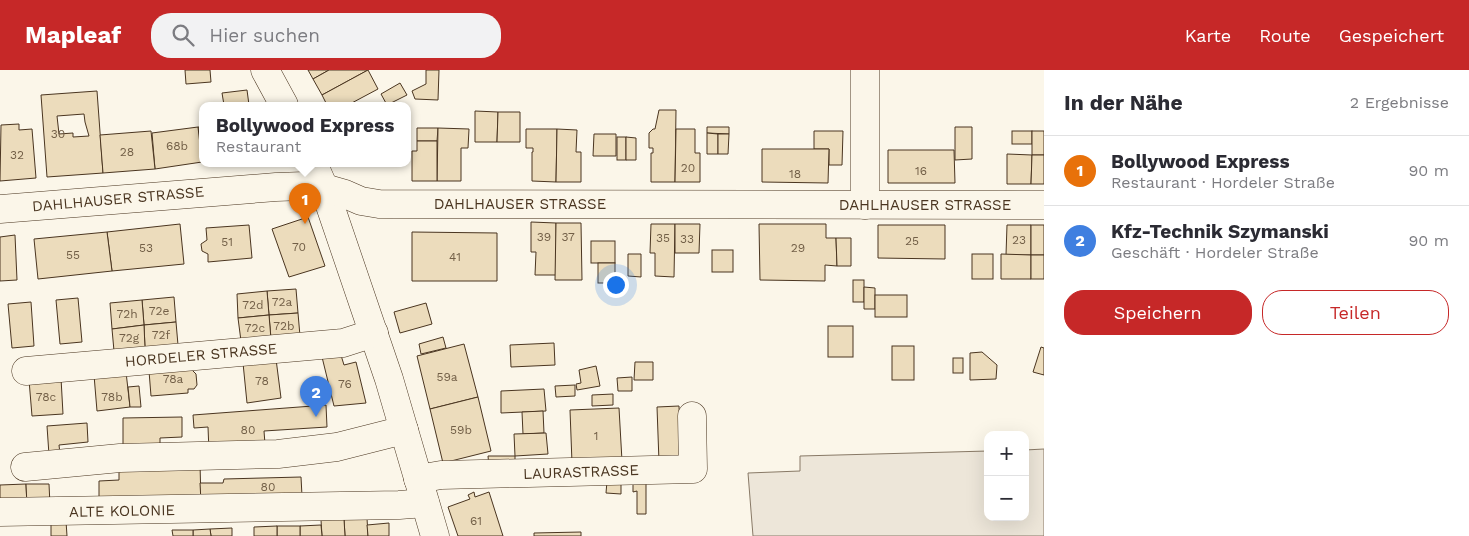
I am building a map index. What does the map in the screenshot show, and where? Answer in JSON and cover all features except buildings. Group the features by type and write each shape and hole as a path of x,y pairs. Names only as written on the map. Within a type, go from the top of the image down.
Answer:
{"street":[{"path":"265,70 282,102"},
{"path":"865,205 866,70"},
{"path":"315,167 324,188 374,333 435,536"},
{"name":"DAHLHAUSER STRASSE","path":"0,209 276,186 324,188 345,194 361,202 379,204 1044,205"},
{"name":"HORDELER STRASSE","path":"26,371 343,343 374,333"},
{"name":"LAURASTRASSE","path":"421,491 441,475 692,469 692,416"},
{"path":"25,467 120,458 278,454 337,447 404,430"},
{"name":"ALTE KOLONIE","path":"0,512 399,505 421,491"}],"shaded area":[{"path":"1044,449 1044,536 753,536 748,473 800,471 800,456 984,451 984,521 1029,521 1029,450"}],"place":[{"name":"Bollywood Express","path":"305,224"},
{"name":"Kfz-Technik Szymanski","path":"316,417"}]}
